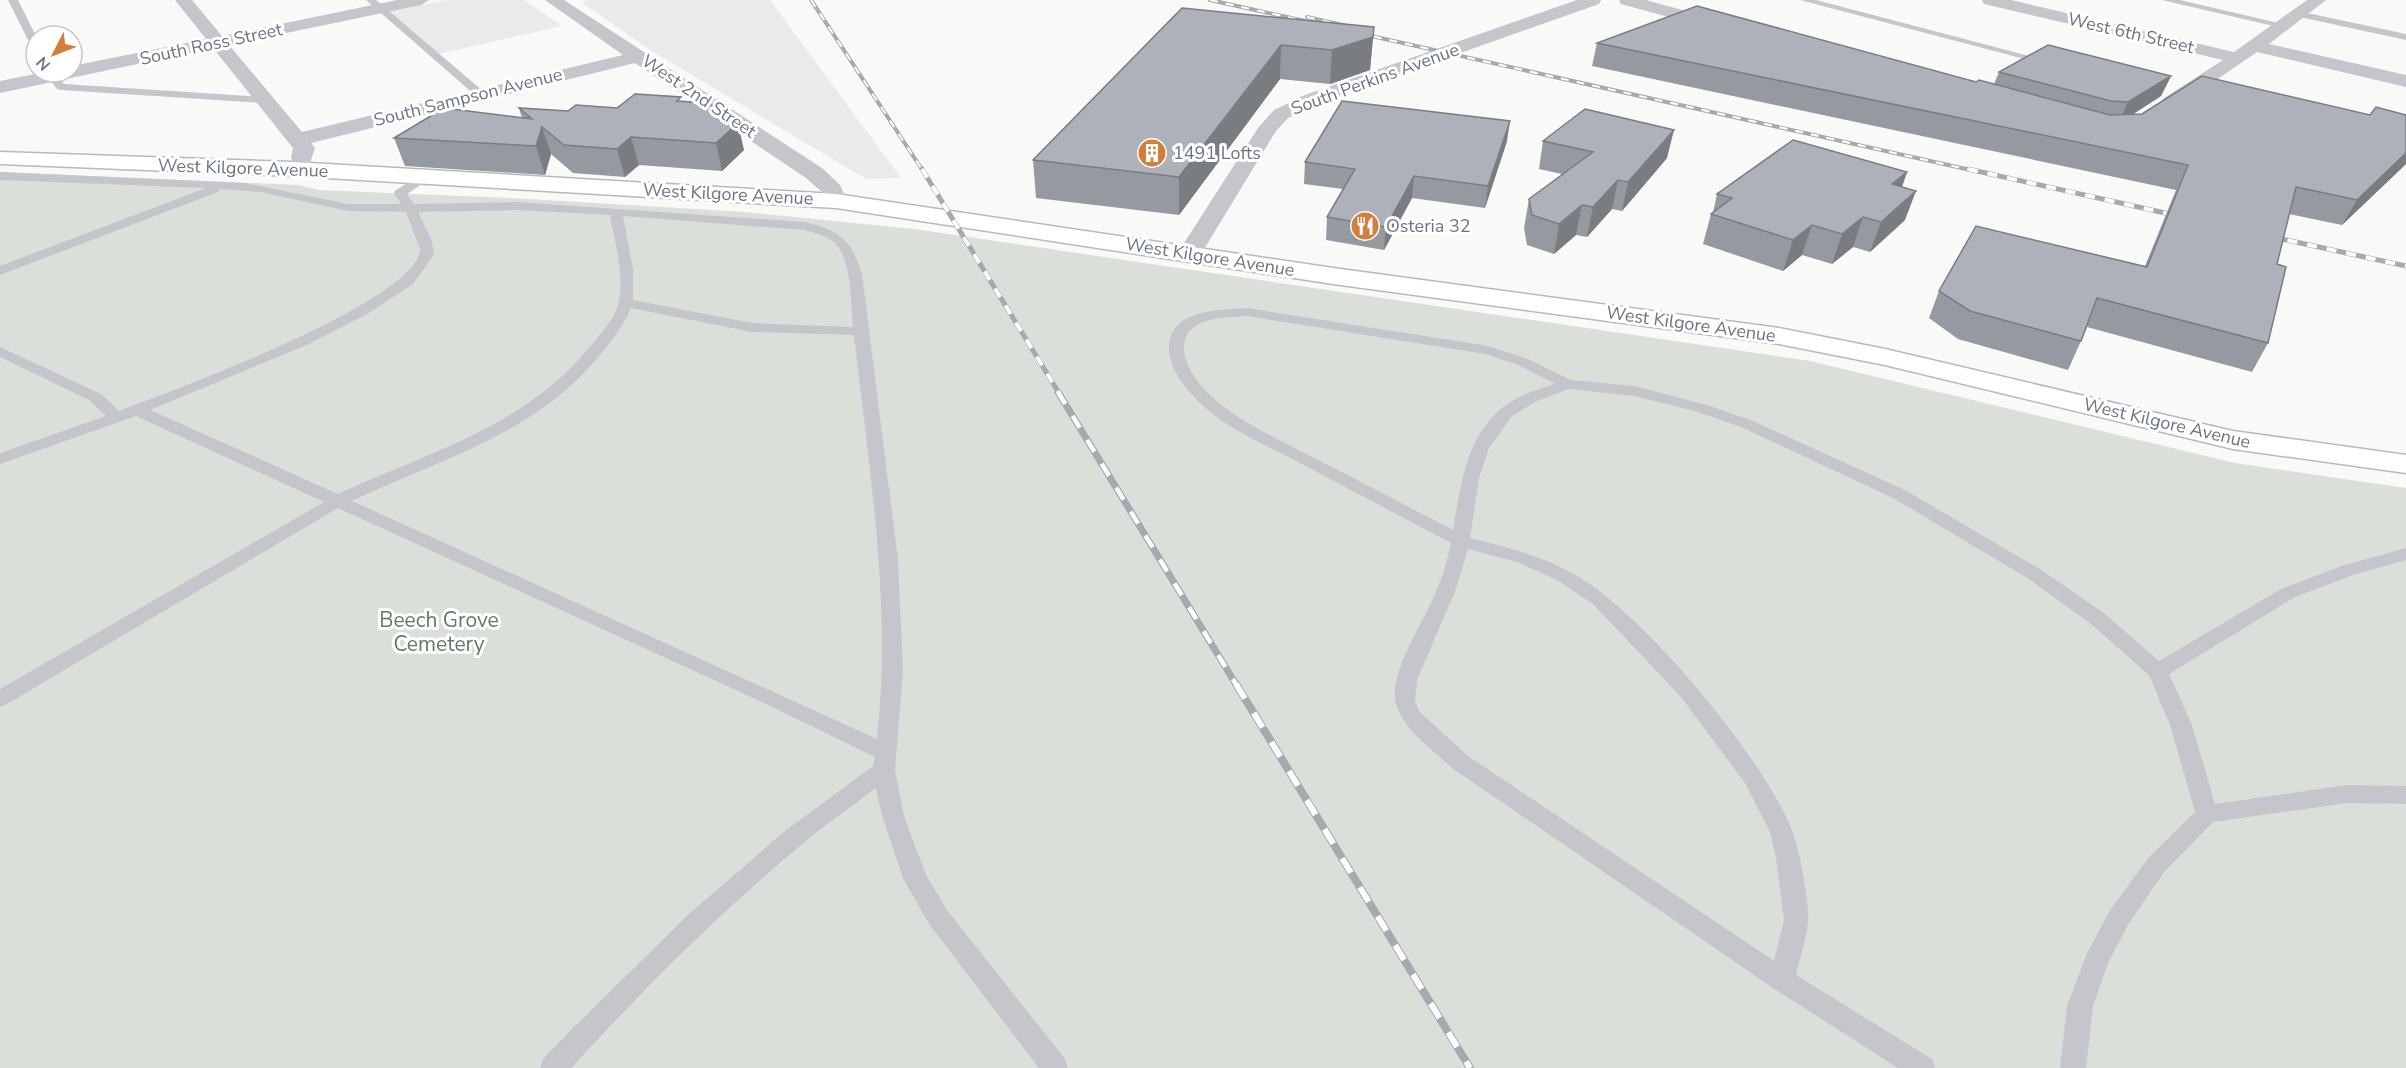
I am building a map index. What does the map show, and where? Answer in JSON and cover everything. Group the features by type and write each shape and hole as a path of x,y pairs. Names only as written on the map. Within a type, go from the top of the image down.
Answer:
{"main road":[{"name":"West Kilgore Avenue","path":"0,158 293,170 836,201 1333,276 1779,336 1885,357 2233,440 2406,465"}],"street":[{"path":"183,0 304,148 304,153 293,170"},
{"name":"South Ross Street","path":"84,68 217,43 376,4 421,0"},
{"name":"West 2nd Street","path":"553,0 814,173 832,190 836,201"},
{"name":"South Perkins Avenue","path":"1189,254 1268,128 1281,114 1312,99 1593,0"},
{"path":"1627,0 1742,32"},
{"name":"West 6th Street","path":"1990,0 2236,58"},
{"path":"2152,114 2175,94 2206,84 2236,58 2318,0"},
{"path":"2253,46 2406,81"},
{"name":"South Sampson Avenue","path":"296,140 640,56"},
{"name":"South Ross Street","path":"0,87 24,81"}],"lane":[{"path":"13,0 25,24"},
{"path":"1805,0 2058,64"},
{"path":"2168,0 2406,37"},
{"path":"376,4 480,94"},
{"path":"58,84 61,87 264,100"},
{"path":"0,176 221,186 289,192 339,207 517,207 780,223 829,232 845,244 850,253 855,274 888,561 893,655 891,712 885,761 893,816 915,878 938,917 1055,1068"},
{"path":"0,459 118,418 272,356 333,327 408,280 427,256 427,247 410,207 400,193 424,177"},
{"path":"0,271 221,186"},
{"path":"0,699 336,502 374,482 465,447 535,409 572,379 599,347 626,303 627,281 616,212"},
{"path":"626,303 654,306 717,322 769,329 860,331"},
{"path":"1782,980 1796,920 1788,858 1781,832 1753,778 1688,692 1601,600 1566,577 1524,558 1460,541 1247,429 1213,406 1192,384 1182,369 1176,354 1177,339 1182,329 1207,315 1228,312 1294,318 1488,350 1523,362 1568,384 1634,391 1701,408 1747,424 1888,489 1971,535 2036,575 2098,619 2158,670 2181,725 2207,813"},
{"path":"0,351 95,398 118,418"},
{"path":"1568,384 1516,405 1500,417 1484,440 1472,466 1460,541 1450,584 1412,665 1405,693 1406,703 1417,722 1460,762 1782,980 1922,1068"},
{"path":"137,410 773,699 885,761"},
{"path":"2158,670 2288,593 2349,570 2406,554"},
{"path":"553,1068 604,1013 702,917 885,761"},
{"path":"2073,1068 2080,1006 2096,961 2120,916 2157,864 2207,813 2347,794 2406,795"}],"shaded area":[{"path":"447,0 524,0 562,26 434,55 386,12"},
{"path":"588,0 770,0 901,178 866,179 650,50 581,2"}],"green space":[{"name":"Beech Grove Cemetery","path":"0,172 298,185 319,190 511,198 745,212 914,229 1810,361 2235,463 2406,488 2406,1068 0,1068"}],"building":[{"path":"1697,6 1976,82 1979,80 2110,115 2142,114 2202,76 2370,115 2376,107 2406,115 2406,153 2357,200 2296,187 2277,264 2286,267 2268,343 2097,298 2081,341 1970,311 1939,291 1976,226 2147,267 2188,165 1597,43"},
{"path":"1182,8 1374,27 1373,37 1332,50 1281,45 1179,177 1033,160"},
{"path":"2048,45 2171,76 2128,102 2111,101 1999,72"},
{"path":"635,94 681,97 677,101 708,103 738,123 716,143 631,137 617,149 564,145 542,127 536,146 394,138 444,108 532,119 519,108 568,111 576,105 617,108"},
{"path":"1342,101 1510,121 1488,186 1414,176 1386,227 1327,217 1355,169 1305,162"},
{"path":"1585,109 1674,130 1628,182 1618,180 1593,207 1582,205 1559,224 1532,215 1529,199 1593,152 1543,141"},
{"path":"1793,140 1907,172 1892,184 1916,191 1881,222 1863,217 1842,234 1812,225 1793,240 1711,214 1732,198 1717,194"}],"railway":[{"path":"811,0 923,171"},
{"path":"1210,0 1314,23"},
{"path":"1307,17 1351,27"},
{"path":"1358,33 1975,171"},
{"path":"922,169 1059,393"},
{"path":"1968,169 2183,217"},
{"path":"2268,236 2406,266"},
{"path":"1058,392 1237,686"},
{"path":"1236,684 1470,1068"}],"place":[{"name":"1491 Lofts","path":"1152,153"},
{"name":"Osteria 32","path":"1365,226"}]}
